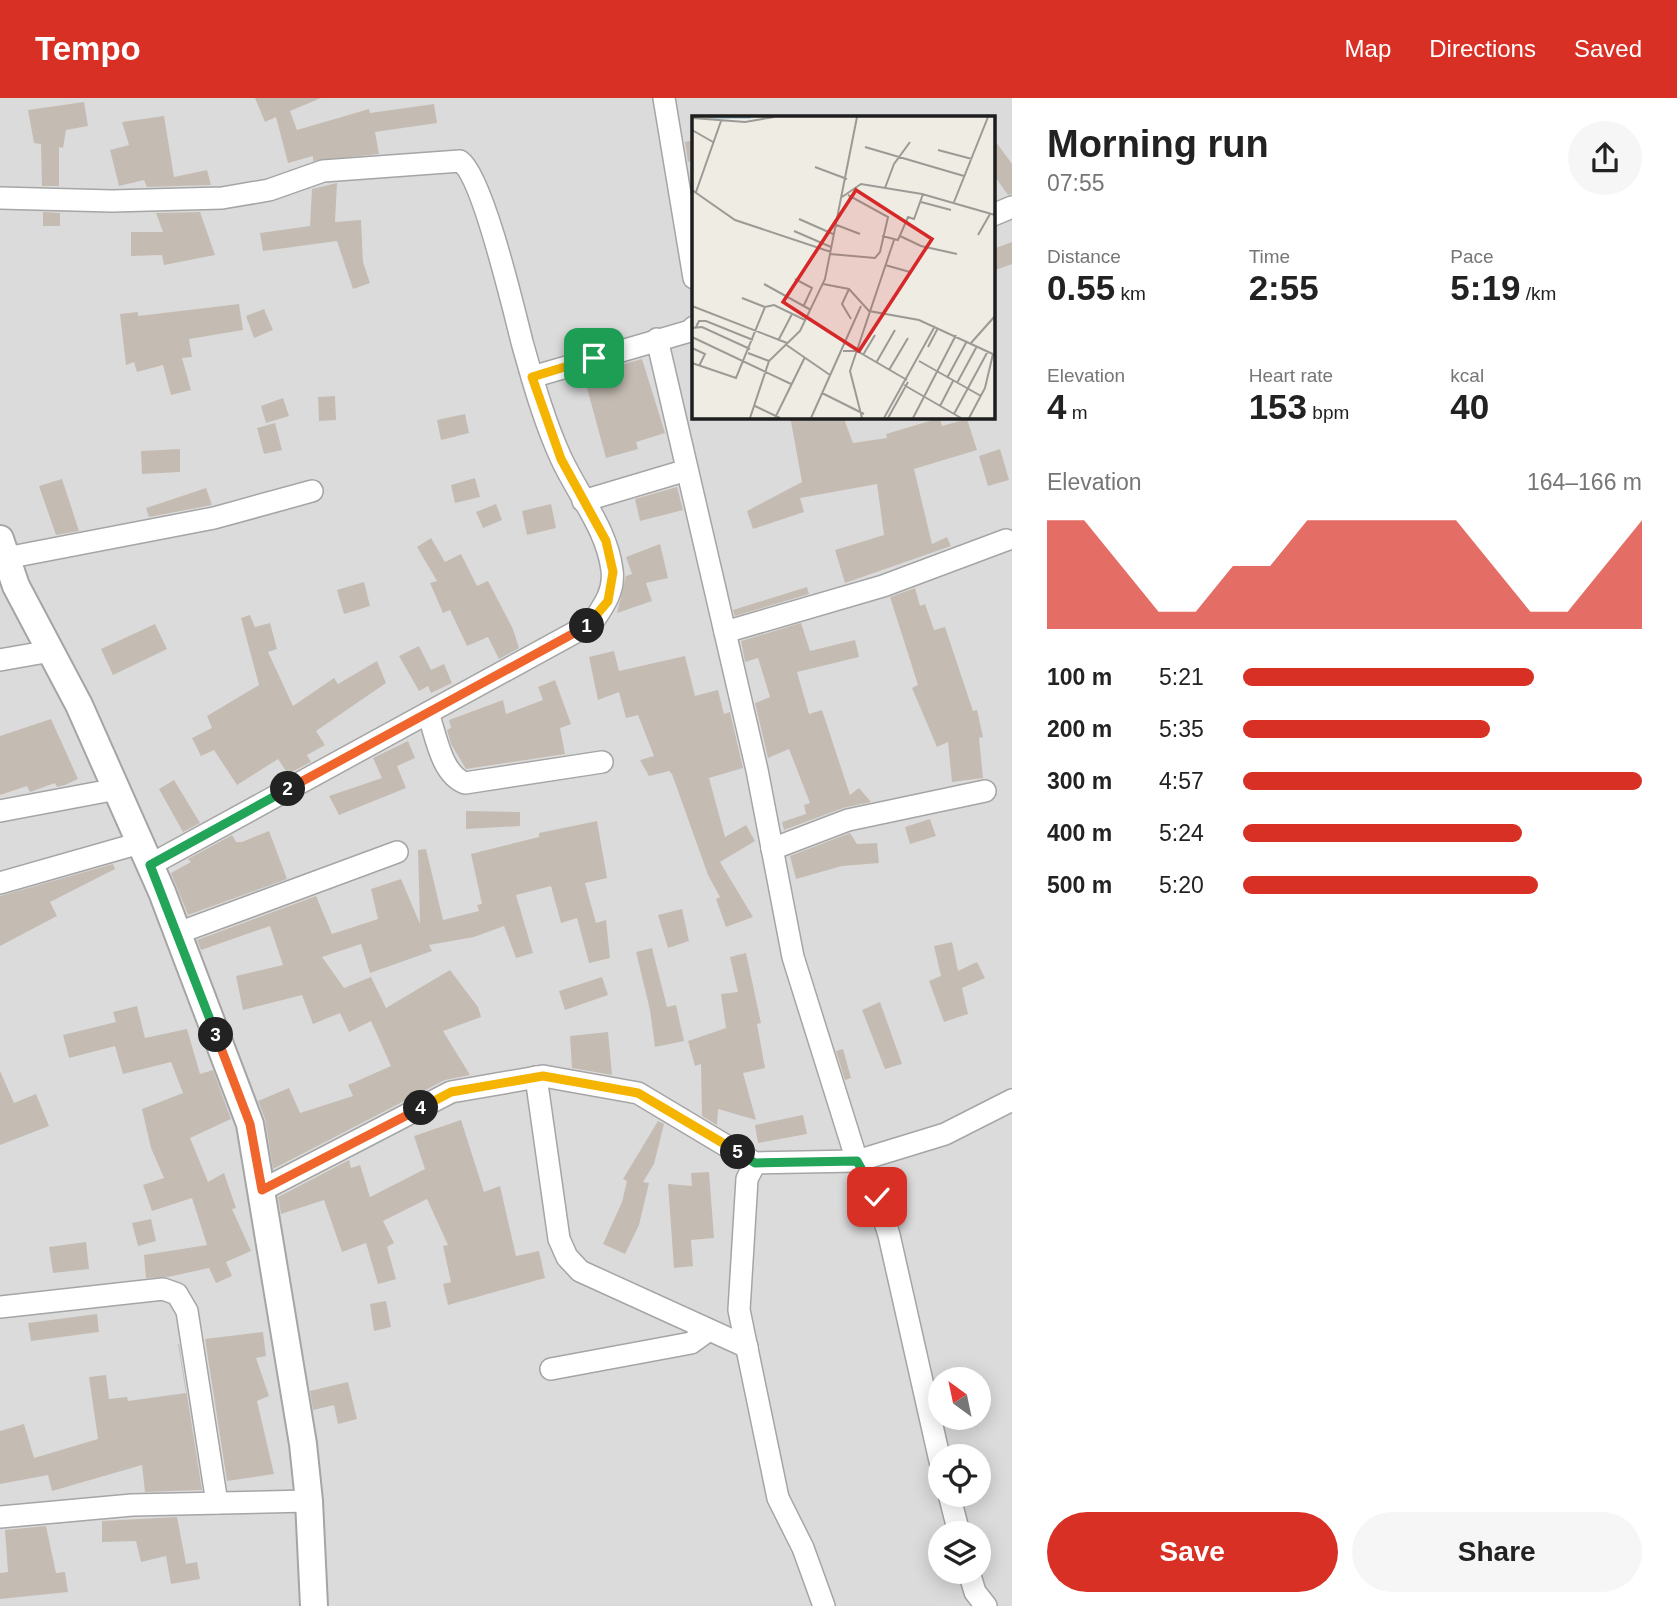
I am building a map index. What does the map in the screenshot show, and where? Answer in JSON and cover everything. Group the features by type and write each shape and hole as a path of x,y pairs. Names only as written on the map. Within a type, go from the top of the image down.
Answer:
{"street":[{"path":"664,98 692,260"},
{"path":"0,198 112,201 222,198 270,190 323,171 460,161 473,179 505,278 532,377 561,459 606,541 613,572 608,601 592,623 428,713 145,854 0,883"},
{"path":"995,214 1012,207"},
{"path":"532,377 692,329"},
{"path":"657,339 725,632 793,957 857,1161 877,1197 900,1275 936,1444"},
{"path":"583,501 687,470"},
{"path":"312,491 214,518 3,548 16,586 79,705 145,854 178,933 250,1124 309,1501 313,1606"},
{"path":"725,632 883,586 1006,540"},
{"path":"0,660 51,651"},
{"path":"428,713 447,766 456,779 465,783 602,762"},
{"path":"0,811 117,789"},
{"path":"772,849 848,820 985,791"},
{"path":"178,933 397,852"},
{"path":"262,1190 451,1092 536,1077 638,1093 755,1163 857,1161 944,1134 1012,1100"},
{"path":"536,1077 559,1239 567,1257 580,1271 747,1348"},
{"path":"755,1163 747,1179 739,1310 778,1498 803,1548 824,1606"},
{"path":"0,1307 163,1289 177,1294 187,1311 217,1503"},
{"path":"551,1369 691,1343 709,1330"},
{"path":"0,1517 132,1506 309,1501"},
{"path":"973,1584 975,1592 986,1606"}],"shaded area":[{"path":"0,98 1012,98 1012,1606 0,1606"}],"building":[{"path":"255,98 321,98 290,111 297,130 369,109 370,113 434,104 437,123 375,132 379,154 313,161 313,156 288,163 276,117 265,122"},
{"path":"84,102 88,126 66,130 63,148 59,147 59,186 42,186 41,144 34,143 28,110"},
{"path":"164,116 174,177 207,170 211,185 147,187 144,180 119,186 110,150 129,145 122,122"},
{"path":"692,140 692,161 688,162 685,142"},
{"path":"995,141 1012,164 1012,194 1008,195 995,177"},
{"path":"337,183 335,222 361,220 363,262 370,283 353,289 337,241 263,251 260,233 310,226 312,189"},
{"path":"43,212 60,213 60,226 43,226"},
{"path":"200,212 215,255 164,265 162,255 131,256 131,232 163,232 156,213"},
{"path":"1012,242 1012,264 995,270 995,248"},
{"path":"239,304 243,330 189,339 192,357 182,358 191,390 171,395 163,365 137,372 134,362 126,365 120,314 138,312 138,316"},
{"path":"264,309 273,330 254,338 246,316"},
{"path":"642,359 665,433 636,442 638,449 606,458 587,388 584,388 581,376"},
{"path":"335,396 336,420 319,421 318,397"},
{"path":"283,398 289,416 266,423 261,406"},
{"path":"465,414 469,433 441,440 437,420"},
{"path":"790,418 844,418 853,443 887,438 886,434 940,418 942,426 967,419 977,450 914,469 932,544 947,537 951,546 845,583 835,550 884,535 877,484 800,498 804,512 753,529 747,511 802,482"},
{"path":"275,423 282,450 264,454 257,428"},
{"path":"180,449 180,472 142,474 141,451"},
{"path":"1000,449 1009,480 988,486 979,456"},
{"path":"475,478 480,497 455,503 451,485"},
{"path":"62,479 79,531 56,535 39,486"},
{"path":"677,487 683,510 640,521 635,499"},
{"path":"206,488 212,505 149,517 146,508"},
{"path":"496,504 502,520 483,528 476,512"},
{"path":"551,504 556,528 527,535 522,511"},
{"path":"431,538 445,562 461,554 477,586 488,581 513,629 519,648 499,659 488,637 467,646 450,610 443,613 430,583 437,581 417,547"},
{"path":"660,544 668,578 646,583 652,601 617,613 626,576 632,574 626,557"},
{"path":"364,582 370,606 344,614 337,590"},
{"path":"807,587 809,594 735,616 733,610"},
{"path":"915,588 920,606 925,604 934,630 945,627 973,711 977,710 983,737 979,738 983,778 952,782 948,742 937,747 912,688 918,685 890,597"},
{"path":"250,615 255,627 270,623 277,649 268,652 293,706 334,678 338,684 377,661 386,683 316,731 325,745 307,755 311,762 288,774 278,759 237,785 214,750 201,756 192,738 212,728 207,716 259,685 241,618"},
{"path":"801,623 810,651 855,640 859,657 797,672 809,714 822,710 850,795 859,788 871,802 843,808 784,830 782,822 806,814 804,805 810,803 789,749 768,758 755,703 770,697 758,658 745,662 741,641"},
{"path":"155,624 167,649 113,675 101,649"},
{"path":"419,646 431,670 444,664 452,683 431,693 428,686 419,691 399,656"},
{"path":"614,651 619,671 685,656 695,696 718,690 724,714 730,712 743,768 709,778 725,837 746,825 755,841 720,862 753,917 726,927 716,899 720,897 708,875 672,774 669,771 649,776 640,760 654,756 638,715 626,718 619,692 598,700 589,657"},
{"path":"555,680 571,724 560,728 565,754 466,769 451,744 447,730 451,728 449,720 503,700 506,714 543,700 538,687"},
{"path":"51,719 78,779 57,787 55,783 30,792 27,786 0,795 0,736"},
{"path":"408,741 415,758 397,766 406,788 339,815 329,796 382,778 373,758"},
{"path":"174,780 200,823 183,832 159,789"},
{"path":"466,811 520,812 520,826 466,829"},
{"path":"930,819 936,836 910,844 905,827"},
{"path":"597,821 607,878 585,883 596,923 606,920 610,958 589,963 577,918 561,923 551,886 516,895 533,953 516,958 504,926 474,937 429,945 432,951 370,973 361,944 322,957 344,988 371,977 386,1008 450,970 478,1007 481,1017 443,1031 470,1075 445,1080 273,1169 265,1119 258,1101 289,1088 300,1113 353,1096 348,1085 391,1066 371,1021 349,1032 340,1013 313,1024 302,995 243,1010 236,976 283,965 270,926 201,950 197,940 316,896 332,934 378,919 371,889 401,879 420,924 418,850 426,849 443,920 479,911 477,905 482,904 471,854 539,837 539,833"},
{"path":"269,831 287,879 188,915 171,873 191,862 188,859 232,835 236,842 242,842"},
{"path":"850,833 857,844 877,843 879,863 842,866 796,879 790,856"},
{"path":"113,864 115,869 50,902 57,916 0,946 0,896"},
{"path":"682,909 689,941 668,948 658,915"},
{"path":"952,942 958,971 977,962 985,978 962,988 968,1014 944,1022 929,981 941,976 934,946"},
{"path":"652,948 667,1007 676,1005 684,1041 655,1047 650,1010 636,952"},
{"path":"746,953 761,1023 757,1024 765,1068 743,1073 756,1120 718,1109 717,1125 702,1116 701,1064 695,1066 688,1041 726,1028 721,994 738,992 730,957"},
{"path":"602,977 608,995 565,1010 559,991"},
{"path":"880,1002 902,1064 885,1069 862,1010"},
{"path":"137,1006 145,1038 187,1029 200,1074 213,1070 231,1119 190,1138 208,1182 224,1173 236,1208 232,1209 251,1251 226,1262 232,1276 216,1283 209,1268 168,1277 146,1278 144,1255 207,1245 192,1198 152,1211 143,1185 164,1178 151,1148 142,1109 183,1093 171,1062 123,1074 115,1046 69,1058 63,1035 116,1022 113,1012"},
{"path":"608,1032 612,1075 572,1068 570,1036"},
{"path":"843,1049 851,1078 845,1080 836,1051"},
{"path":"0,1071 14,1103 36,1094 49,1126 0,1145"},
{"path":"803,1115 807,1134 758,1143 755,1125"},
{"path":"461,1120 484,1192 500,1186 516,1256 539,1251 545,1278 448,1305 443,1284 451,1282 443,1246 448,1245 427,1199 383,1221 394,1243 387,1247 396,1279 378,1284 366,1243 342,1252 324,1200 281,1214 278,1197 349,1160 351,1168 360,1165 370,1197 425,1169 414,1136"},
{"path":"658,1121 664,1124 654,1164 643,1182 649,1183 639,1225 625,1254 603,1244 622,1202 627,1181 623,1179"},
{"path":"709,1172 714,1238 691,1240 693,1266 674,1268 668,1184 692,1186 691,1173"},
{"path":"151,1219 156,1241 138,1246 132,1223"},
{"path":"86,1242 89,1269 53,1273 49,1247"},
{"path":"386,1301 391,1327 374,1331 370,1304"},
{"path":"97,1314 99,1332 31,1341 28,1323"},
{"path":"263,1332 266,1356 256,1358 269,1396 257,1401 274,1474 227,1481 205,1339"},
{"path":"178,1344 202,1490 145,1492 142,1465 52,1491 48,1475 0,1484 0,1431 24,1424 34,1458 98,1439 89,1377 106,1375 109,1399 127,1397 128,1401 186,1393"},
{"path":"348,1382 357,1419 338,1424 334,1405 313,1410 310,1391"},
{"path":"177,1517 186,1564 197,1562 200,1579 171,1584 166,1556 141,1562 136,1541 102,1542 102,1521"},
{"path":"46,1526 56,1573 65,1572 68,1592 0,1599 0,1573 8,1572 5,1530"}],"route":[{"path":"594,358 532,377 534,390 561,459 606,541 613,572 608,601 592,623 150,865 250,1124 262,1190 451,1092 543,1076 638,1093 755,1163 857,1161 877,1197"}]}
